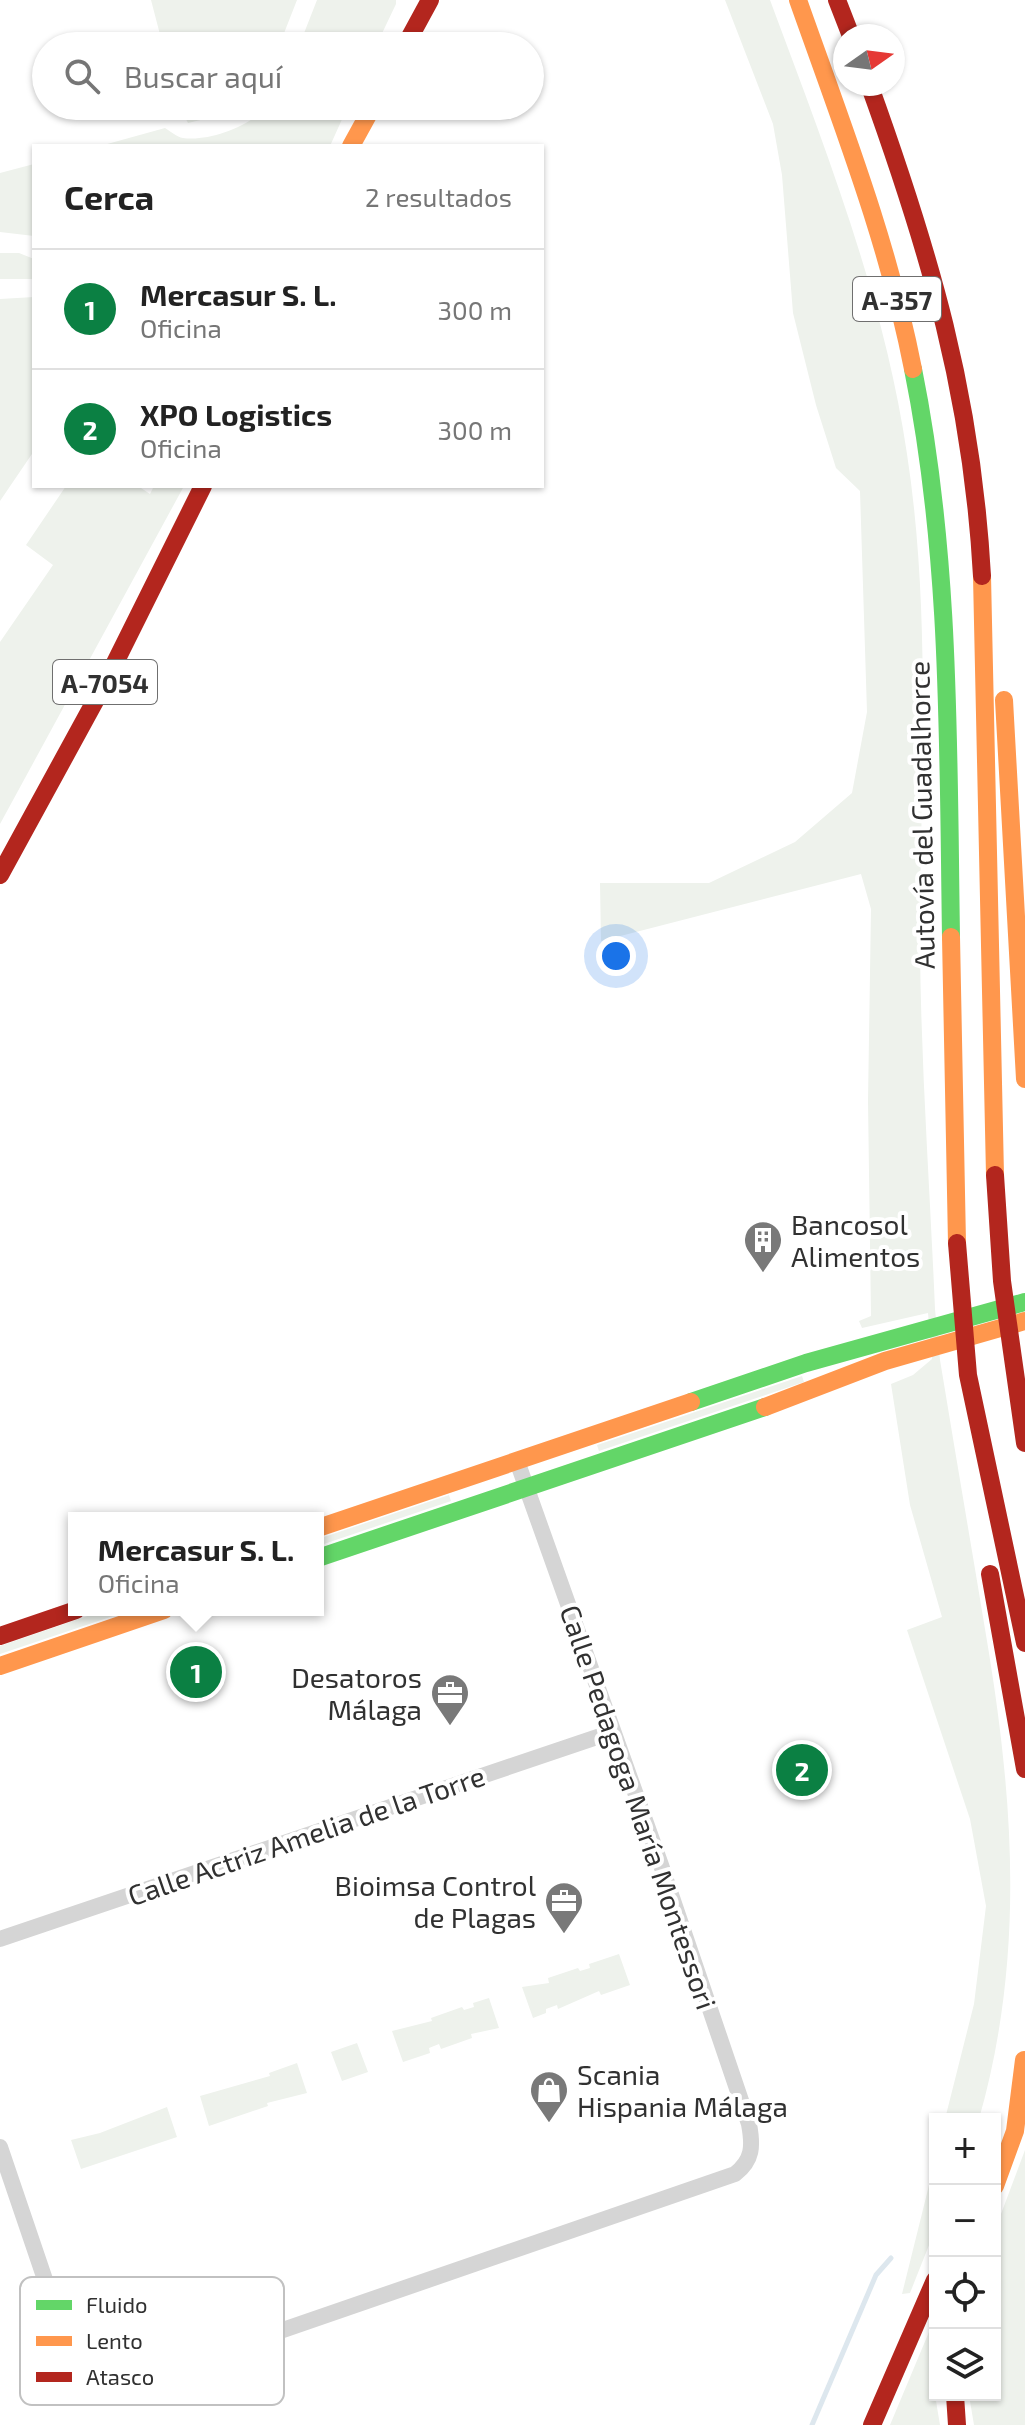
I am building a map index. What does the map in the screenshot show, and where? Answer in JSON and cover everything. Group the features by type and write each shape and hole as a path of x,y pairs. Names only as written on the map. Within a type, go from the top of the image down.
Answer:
{"main road":[{"path":"413,32 430,0"},
{"name":"Autovía del Guadalhorce","path":"798,0 866,189 905,326 926,425 939,516 945,625 958,1278 968,1375 1025,1643"},
{"path":"837,0 846,24"},
{"name":"A-357","path":"873,96 935,281 966,415 977,516 986,675 988,988 1001,1270 1011,1366 1025,1443"},
{"path":"352,144 365,120"},
{"path":"966,415 991,504 1025,1079"},
{"name":"A-7054","path":"0,875 106,681 202,488"},
{"path":"324,1556 816,1390 994,1320 1025,1302"},
{"path":"324,1526 806,1363 994,1320 1025,1321"},
{"path":"968,1375 977,1500 1025,1769"},
{"path":"0,1636 68,1613"},
{"path":"0,1666 146,1616"},
{"path":"995,2185 1015,2131 1025,2054"},
{"path":"1001,2122 1024,2060"},
{"path":"872,2425 929,2294"},
{"path":"955,2401 957,2425"}],"street":[{"name":"Calle Pedagoga María Montessori","path":"284,2330 735,2174 751,2155 749,2124 517,1461"},
{"name":"Calle Actriz Amelia de la Torre","path":"0,1939 612,1732"},
{"name":"Calle Pedagoga María Montessori","path":"0,2147 44,2277"}],"shaded area":[{"path":"151,0 297,0 284,32 159,32"},
{"path":"317,0 396,0 383,32 304,32"},
{"path":"725,0 770,0 811,111 850,224 884,338 897,395 915,515 923,701 921,993 935,1309 940,1360 996,1697 1008,1818 1009,1938 994,2058 980,2113 947,2113 974,2004 986,1906 970,1819 907,1630 942,1617 910,1505 891,1384 913,1375 932,1359 928,1313 862,1328 859,1321 871,1316 868,1101 871,909 861,874 601,941 600,883 709,883 795,842 852,793 867,712 860,491 836,468 816,405 793,313 782,175 773,124"},
{"path":"251,120 342,120 331,144 107,144 165,128 183,138 193,139 217,135"},
{"path":"32,165 32,236 0,232 0,173"},
{"path":"0,253 19,253 32,258 32,279 0,279"},
{"path":"32,297 32,454 0,501 0,299"},
{"path":"65,488 141,488 150,494 153,488 183,488 0,824 0,642 53,565 26,545"},
{"path":"802,1376 804,1382 599,1451 597,1445"},
{"path":"449,1495 451,1501 324,1544 324,1537"},
{"path":"88,1616 113,1616 0,1654 0,1646"},
{"path":"619,1954 630,1985 601,1995 599,1991 558,2009 557,2005 533,2018 522,1987 549,1983 548,1978 578,1968 580,1971 590,1968 589,1964"},
{"path":"489,1998 499,2028 471,2034 472,2038 441,2049 439,2044 429,2048 430,2053 403,2062 392,2031 432,2021 431,2018 462,2007 464,2010 474,2007 473,2003"},
{"path":"357,2043 368,2072 342,2081 331,2052"},
{"path":"297,2063 307,2093 267,2103 268,2106 209,2126 200,2096 270,2076 269,2073"},
{"path":"167,2107 177,2137 81,2169 71,2140 100,2133"},
{"path":"1025,2150 1025,2425 974,2425 970,2401 1001,2401 1001,2214"},
{"path":"929,2185 929,2245 910,2293 902,2294"},
{"path":"929,2332 929,2401 936,2401 940,2425 890,2425"}],"waterway":[{"path":"812,2425 876,2275 891,2258"}],"traffic: fast":[{"path":"913,369 935,510 941,581 948,723 951,937"},
{"path":"691,1402 806,1363 1025,1302"},
{"path":"324,1556 765,1407"}],"traffic: slow":[{"path":"798,0 877,228 913,369"},
{"path":"352,144 365,120"},
{"path":"982,576 995,1175"},
{"path":"1004,700 1025,1079"},
{"path":"951,937 957,1243"},
{"path":"765,1407 885,1361 1025,1321"},
{"path":"324,1526 691,1402"},
{"path":"0,1666 146,1616"},
{"path":"995,2185 1015,2131 1024,2060"}],"traffic: jam":[{"path":"413,32 430,0"},
{"path":"837,0 846,24"},
{"path":"873,96 911,207 945,326 969,447 982,576"},
{"path":"0,875 106,681 202,488"},
{"path":"995,1175 1002,1281 1025,1443"},
{"path":"957,1243 968,1375 1025,1643"},
{"path":"990,1574 1025,1769"},
{"path":"0,1636 68,1613"},
{"path":"872,2425 929,2294"},
{"path":"955,2401 957,2425"}],"place":[{"name":"Bancosol Alimentos","path":"763,1274"},
{"name":"Mercasur S. L.","path":"196,1672"},
{"name":"Desatoros Málaga","path":"450,1727"},
{"name":"XPO Logistics","path":"802,1770"},
{"name":"Bioimsa Control de Plagas","path":"564,1935"},
{"name":"Scania Hispania Málaga","path":"549,2124"}]}
